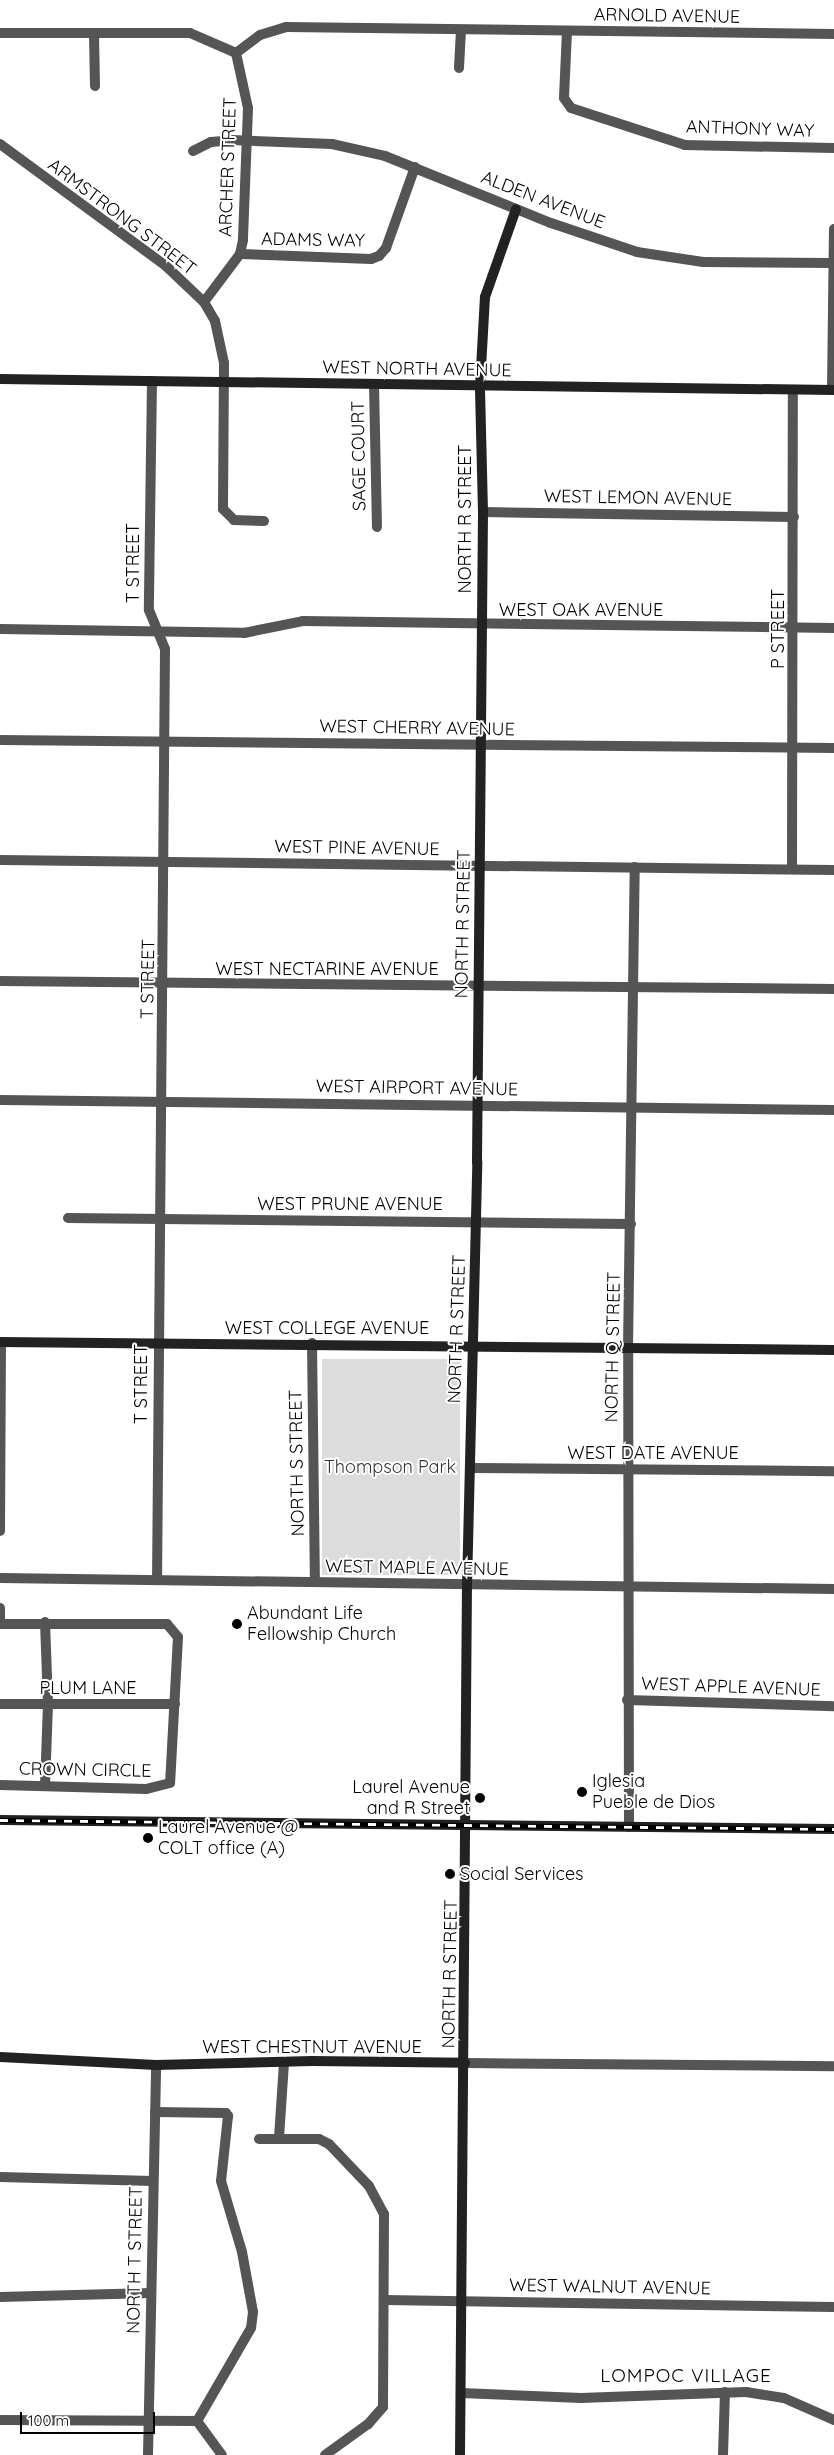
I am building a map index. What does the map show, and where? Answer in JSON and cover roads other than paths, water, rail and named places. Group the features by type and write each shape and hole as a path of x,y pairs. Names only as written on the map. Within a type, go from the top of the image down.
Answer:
{"street":[{"name":"ARNOLD AVENUE","path":"236,52 260,35 286,27 834,34"},
{"path":"460,68 461,30"},
{"name":"ANTHONY WAY","path":"567,31 564,98 571,108 685,145 834,148"},
{"path":"0,33 190,32 236,52"},
{"path":"94,34 95,86"},
{"name":"ARCHER STREET","path":"204,302 240,254 248,141 248,95 236,52"},
{"name":"ALDEN AVENUE","path":"193,152 212,142 248,141 332,144 364,150 415,167 516,209 615,245 671,258 832,263"},
{"name":"ARMSTRONG STREET","path":"0,144 166,266 204,302 217,328 225,382 223,509 234,520 264,521"},
{"name":"ADAMS WAY","path":"240,254 371,259 379,256 386,248 415,167"},
{"name":"NORTH R STREET","path":"460,2455 467,1825 467,1586 471,1468 471,1345 477,1221 483,512 480,386 485,297 516,209"},
{"path":"833,390 832,263 834,229"},
{"name":"WEST NORTH AVENUE","path":"0,379 833,390"},
{"name":"T STREET","path":"152,381 149,610 161,632 166,649 163,1101 157,1343 157,1580"},
{"name":"SAGE COURT","path":"374,385 377,527"},
{"name":"P STREET","path":"792,869 795,748 793,390"},
{"name":"WEST LEMON AVENUE","path":"483,512 794,517"},
{"name":"WEST OAK AVENUE","path":"0,629 244,633 303,621 481,625 834,628"},
{"name":"WEST CHERRY AVENUE","path":"0,740 834,748"},
{"name":"WEST PINE AVENUE","path":"0,860 834,870"},
{"name":"NORTH Q STREET","path":"629,1827 632,1725 627,1700 628,1348 635,867"},
{"name":"WEST NECTARINE AVENUE","path":"0,981 164,985 834,989"},
{"name":"WEST AIRPORT AVENUE","path":"0,1100 478,1104 834,1110"},
{"name":"WEST PRUNE AVENUE","path":"68,1218 631,1224"},
{"path":"0,1531 1,1342"},
{"name":"WEST COLLEGE AVENUE","path":"1,1342 312,1343 834,1350"},
{"name":"NORTH S STREET","path":"312,1343 315,1582"},
{"name":"WEST DATE AVENUE","path":"471,1468 834,1471"},
{"name":"WEST MAPLE AVENUE","path":"0,1578 467,1586 834,1589"},
{"path":"0,1608 0,1624"},
{"path":"45,1786 48,1704 46,1622"},
{"name":"CROWN CIRCLE","path":"0,1624 46,1622 167,1624 178,1637 170,1783 146,1789 0,1785"},
{"name":"WEST APPLE AVENUE","path":"627,1700 834,1706"},
{"name":"PLUM LANE","path":"0,1704 175,1704"},
{"path":"0,1820 834,1829"},
{"name":"WEST CHESTNUT AVENUE","path":"0,2057 156,2065 284,2062 834,2066"},
{"path":"279,2138 284,2062"},
{"name":"NORTH T STREET","path":"148,2455 156,2065"},
{"path":"155,2112 226,2113 228,2116 221,2181 242,2252 253,2312 251,2328 197,2422"},
{"path":"259,2139 319,2139 329,2144 379,2200 385,2227 383,2407 368,2424 325,2455"},
{"path":"0,2177 153,2181"},
{"path":"0,2297 151,2293"},
{"name":"WEST WALNUT AVENUE","path":"385,2300 834,2308"},
{"path":"461,2393 581,2398 725,2392 767,2394 834,2420"},
{"path":"723,2455 725,2392"},
{"path":"0,2420 148,2419 197,2422 222,2455"}],"railway":[{"path":"0,1820 834,1829"}],"place":[{"name":"Abundant Life Fellowship Church","path":"237,1624"},
{"name":"Iglesia Pueble de Dios","path":"582,1792"},
{"name":"Laurel Avenue and R Street","path":"480,1798"},
{"name":"Laurel Avenue @ COLT office (A)","path":"148,1838"},
{"name":"Social Services","path":"450,1874"}],"district":[{"name":"LOMPOC VILLAGE","path":"686,2376"}],"park label":[{"name":"Thompson Park","path":"390,1467"}]}
